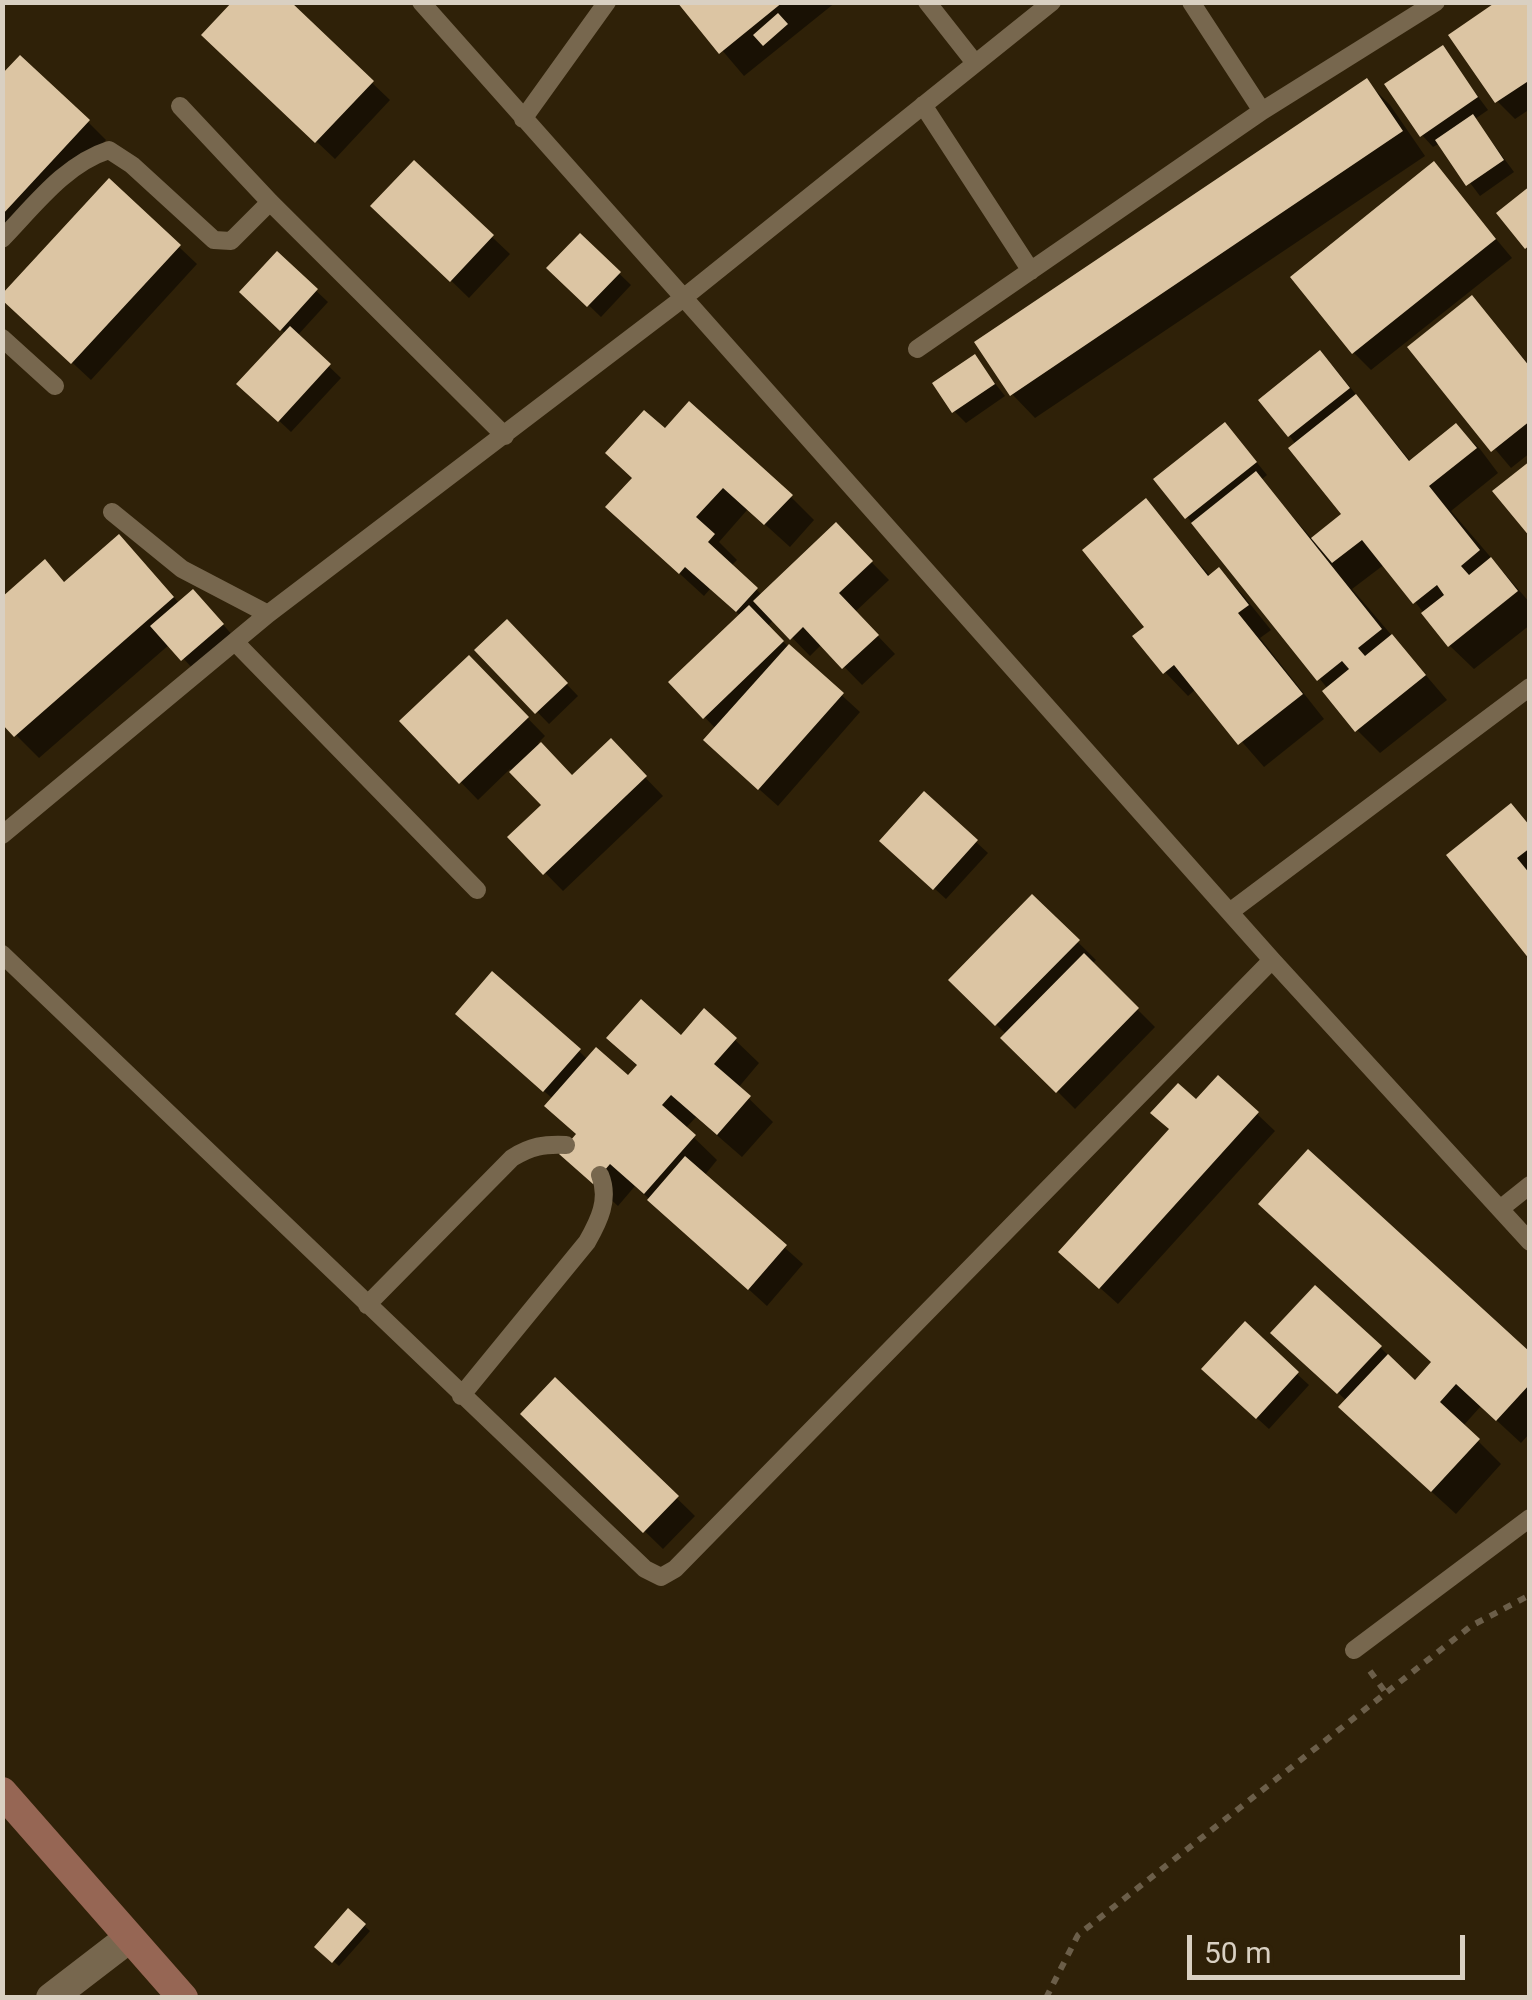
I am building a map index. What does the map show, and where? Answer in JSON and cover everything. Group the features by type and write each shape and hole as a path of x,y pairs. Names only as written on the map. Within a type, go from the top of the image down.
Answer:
{"main road":[{"path":"2,1792 176,1995"}],"street":[{"path":"51,1998 129,1938"}],"lane":[{"path":"421,2 1272,960 1530,1242"},
{"path":"523,119 608,2"},
{"path":"927,2 975,62"},
{"path":"2,835 268,614 682,300 1052,2"},
{"path":"1191,2 1262,111"},
{"path":"917,349 1262,111 1436,2"},
{"path":"922,105 1032,271"},
{"path":"180,106 270,202 505,436"},
{"path":"2,239 62,178 88,157 110,150 132,165 214,240 231,241 270,202"},
{"path":"2,338 54,386"},
{"path":"112,512 182,569 268,614"},
{"path":"236,644 477,890"},
{"path":"1231,912 1530,687"},
{"path":"2,954 644,1570 661,1577 675,1568 1272,960"},
{"path":"367,1306 512,1158 544,1144 566,1145"},
{"path":"462,1396 587,1242 604,1202 605,1187 600,1175"},
{"path":"1500,1209 1530,1185"},
{"path":"1354,1650 1530,1518"}],"path":[{"path":"1046,1998 1078,1934 1471,1626 1530,1595"}],"building":[{"path":"232,2 291,2 374,81 315,143 201,35"},
{"path":"677,2 783,2 719,54"},
{"path":"1496,2 1530,2 1530,80 1495,103 1448,35"},
{"path":"778,13 788,24 763,46 753,35"},
{"path":"1443,45 1478,97 1420,137 1384,84"},
{"path":"20,55 90,120 2,215 2,74"},
{"path":"1367,78 1403,131 1010,396 974,342"},
{"path":"1473,114 1504,160 1466,186 1435,140"},
{"path":"414,160 494,235 450,282 370,206"},
{"path":"1434,161 1496,239 1352,354 1290,277"},
{"path":"109,178 181,245 71,364 2,300 2,294"},
{"path":"1530,186 1530,245 1525,249 1496,213"},
{"path":"580,233 621,272 587,307 546,268"},
{"path":"277,251 318,289 280,331 239,292"},
{"path":"1472,295 1530,367 1530,421 1491,452 1407,347"},
{"path":"290,326 331,364 278,422 236,384"},
{"path":"1320,350 1350,388 1288,437 1258,400"},
{"path":"975,354 995,384 952,413 932,383"},
{"path":"1356,394 1409,461 1456,423 1477,448 1429,486 1480,550 1461,566 1469,575 1491,557 1518,591 1448,647 1421,613 1444,595 1437,585 1413,604 1362,540 1332,563 1311,538 1341,514 1288,448"},
{"path":"689,401 793,495 764,525 723,488 696,517 715,534 708,542 758,588 736,612 685,567 679,574 605,507 632,478 605,453 644,410 665,428"},
{"path":"1225,422 1257,462 1185,519 1153,479"},
{"path":"1530,461 1530,537 1492,491"},
{"path":"1256,471 1382,629 1358,648 1365,656 1392,634 1426,675 1355,732 1322,691 1349,669 1342,661 1317,681 1191,523"},
{"path":"1146,498 1208,576 1219,567 1249,605 1238,613 1303,694 1238,745 1174,665 1163,674 1132,636 1144,627 1082,550"},
{"path":"836,522 873,561 839,593 879,635 842,669 803,627 790,640 753,601"},
{"path":"119,534 174,597 14,737 2,724 2,597 45,559 64,582"},
{"path":"193,589 224,624 181,661 150,626"},
{"path":"749,605 784,641 703,719 668,682"},
{"path":"507,619 568,683 535,714 474,650"},
{"path":"789,644 844,693 758,790 703,740"},
{"path":"469,655 529,717 459,784 399,721"},
{"path":"611,738 647,776 543,875 507,837 541,805 509,772 541,742 572,775"},
{"path":"924,791 978,840 933,890 879,841"},
{"path":"1511,803 1530,826 1530,848 1517,858 1530,874 1530,960 1446,855"},
{"path":"1032,894 1080,940 995,1026 948,980"},
{"path":"1084,953 1139,1008 1056,1093 1000,1038"},
{"path":"492,971 581,1049 543,1092 455,1014"},
{"path":"641,999 681,1035 704,1008 737,1038 714,1064 751,1096 717,1135 671,1095 662,1105 696,1135 644,1194 610,1164 593,1184 559,1154 576,1134 544,1106 596,1047 628,1075 637,1065 606,1038"},
{"path":"1218,1075 1259,1112 1099,1289 1058,1252 1169,1129 1150,1113 1178,1083 1196,1099"},
{"path":"1308,1149 1530,1352 1530,1384 1496,1421 1456,1384 1440,1402 1480,1439 1431,1492 1338,1407 1388,1354 1415,1380 1431,1362 1258,1204"},
{"path":"685,1156 787,1245 748,1290 647,1200"},
{"path":"1315,1285 1382,1346 1337,1394 1270,1333"},
{"path":"1245,1321 1299,1372 1256,1419 1201,1369"},
{"path":"555,1377 679,1496 643,1533 520,1414"},
{"path":"348,1908 366,1924 332,1963 314,1947"}]}
